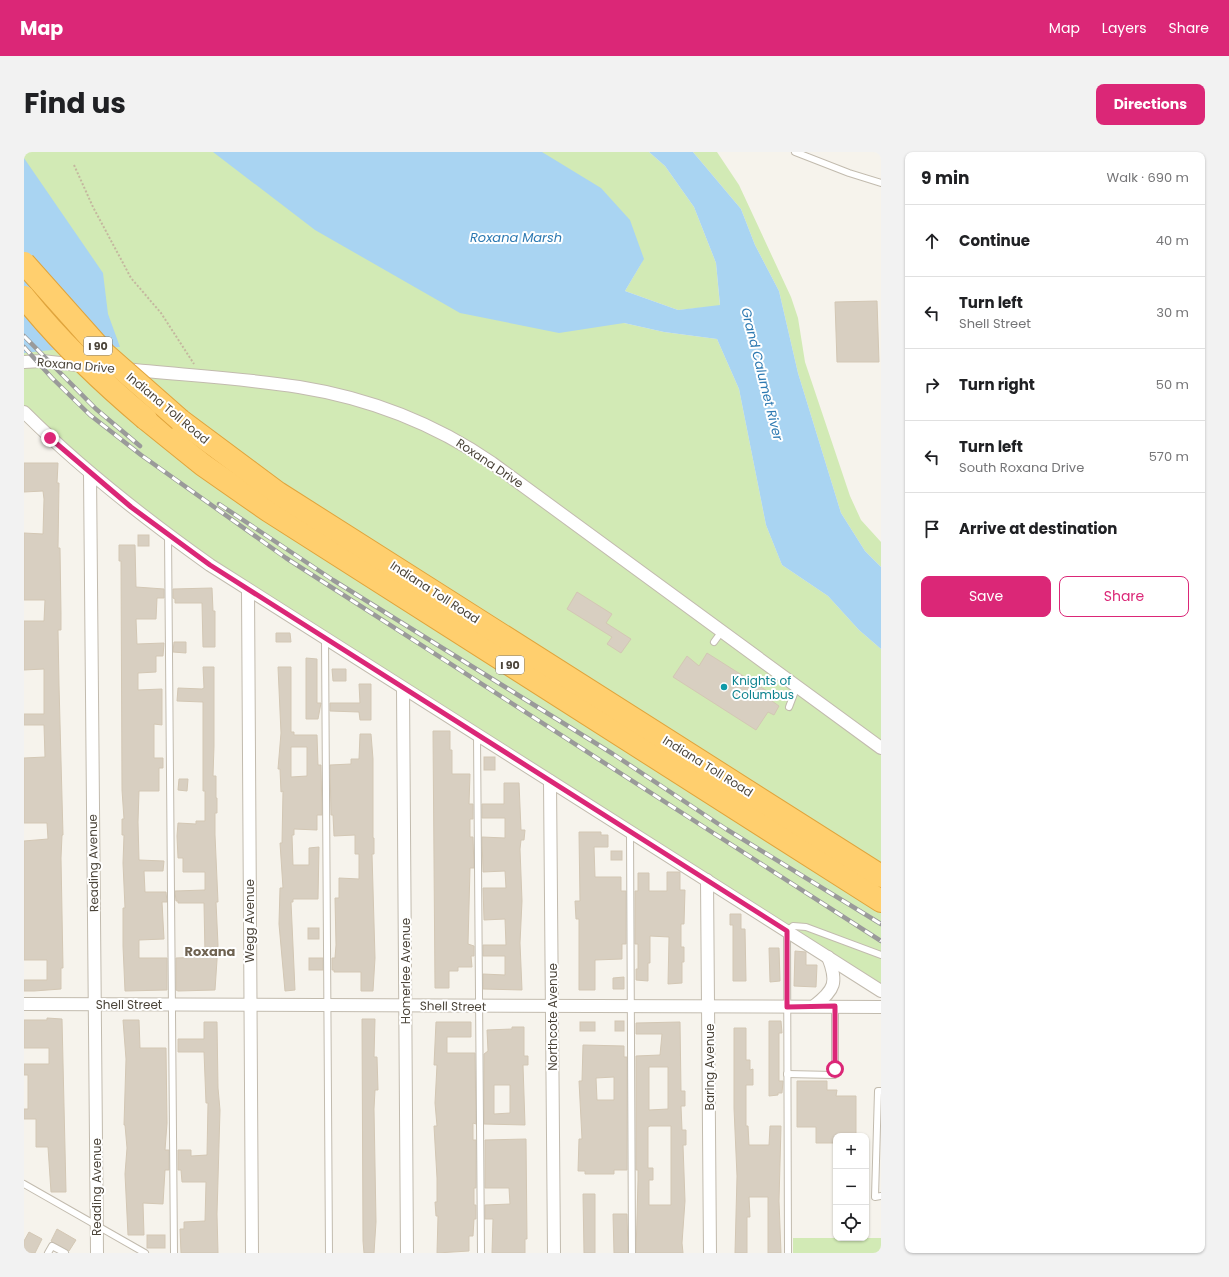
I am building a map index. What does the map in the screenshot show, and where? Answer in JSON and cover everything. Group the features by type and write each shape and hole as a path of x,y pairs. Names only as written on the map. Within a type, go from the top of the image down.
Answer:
{"highway":[{"name":"Indiana Toll Road","path":"24,263 105,354 180,420 278,493 881,876"},
{"name":"Indiana Toll Road","path":"24,297 95,374 146,419 203,465 269,511 881,901"}],"street":[{"name":"Roxana Drive","path":"24,362 42,361 278,384 322,392 378,407 438,431 471,449 492,463 881,748"},
{"path":"24,412 90,474 168,535 248,590 881,991"},
{"name":"Reading Avenue","path":"90,474 97,1253"},
{"name":"Wegg Avenue","path":"248,590 252,1253"},
{"name":"Homerlee Avenue","path":"403,688 407,1253"},
{"name":"Northcote Avenue","path":"550,781 554,1253"},
{"name":"Baring Avenue","path":"707,880 710,1253"},
{"path":"814,1006 829,994 833,985 834,972 828,957"},
{"name":"Shell Street","path":"24,1004 881,1007"}],"lane":[{"path":"795,152 881,183"},
{"path":"168,535 174,1253"},
{"path":"714,642 722,631"},
{"path":"325,639 330,1253"},
{"path":"789,707 797,686"},
{"path":"477,735 481,1253"},
{"path":"630,832 632,1253"},
{"path":"788,1253 787,931 793,926 806,927 881,956"},
{"path":"788,1074 834,1075 835,1006"},
{"path":"881,1091 878,1091 875,1196 881,1196"},
{"path":"24,1184 145,1253"},
{"path":"48,1253 52,1246 65,1253"}],"path":[{"path":"74,165 93,207 131,278 161,313 203,377"}],"green space":[{"path":"24,152 271,152 624,323 664,332 717,339 739,389 766,525 782,565 828,596 859,630 881,649 881,991 210,565 24,412"},
{"path":"474,152 649,152 665,166 694,207 716,263 720,306 678,310 625,291 642,262"},
{"path":"693,152 717,152 739,185 791,297 798,318 805,362 850,496 861,520 881,542 881,567 865,551 841,513 798,373 779,291 755,245 741,209"},
{"path":"793,1238 833,1238 833,1241 869,1241 869,1238 881,1238 881,1253 793,1253"}],"water":[{"name":"Roxana Marsh","path":"213,152 542,152 601,188 630,220 644,259 625,291 678,310 720,305 716,263 694,207 665,166 649,152 693,152 741,209 755,245 779,291 798,373 841,513 865,551 881,567 881,649 859,630 828,596 782,565 766,525 739,389 717,339 664,332 624,323 559,333 460,313 315,230"},
{"path":"24,158 103,273 108,314 120,347 70,348 24,353"}],"building":[{"path":"877,301 879,362 837,362 835,302"},
{"path":"24,463 58,463 57,483 59,483 58,548 60,548 61,630 58,630 63,835 61,858 63,968 61,968 61,989 34,991 24,991 24,980 47,980 47,960 24,960 24,841 48,839 47,823 24,823 24,758 45,757 44,725 24,725 24,714 44,714 44,669 24,670 24,621 44,621 45,600 24,600 24,533 43,534 44,499 43,491 24,492"},
{"path":"138,535 149,535 149,546 138,546"},
{"path":"119,545 135,545 136,587 164,589 164,598 157,598 156,619 136,619 137,644 164,643 163,656 156,656 156,672 138,673 138,690 162,689 162,725 154,724 154,758 163,758 163,768 159,768 159,791 139,791 139,860 164,861 163,871 144,871 145,892 166,892 167,902 162,902 164,939 139,940 139,958 167,958 167,990 125,991 123,946 123,908 125,908 123,863 124,835 122,835 122,819 124,819 122,790 121,561 119,561"},
{"path":"212,588 213,611 215,611 215,647 203,647 202,603 175,603 175,599 173,598 173,589"},
{"path":"577,592 612,614 606,623 631,639 621,653 607,644 612,637 567,609"},
{"path":"276,633 290,633 291,642 276,642"},
{"path":"174,642 186,642 186,653 173,652"},
{"name":"Knights of Columbus","path":"707,653 775,696 772,701 779,706 774,715 768,712 756,730 673,677 687,656 699,666"},
{"path":"306,658 317,659 317,703 321,703 318,719 306,719"},
{"path":"203,667 214,667 213,776 216,776 217,798 215,835 218,902 216,902 218,945 215,990 178,991 176,990 176,958 204,957 205,954 204,903 178,903 178,901 176,901 175,891 205,890 205,872 183,872 183,858 178,858 177,836 178,823 196,824 196,821 205,821 205,791 203,791 203,702 177,701 178,688 204,688"},
{"path":"278,667 291,667 291,732 294,732 294,735 317,735 318,765 321,765 322,815 317,815 317,830 294,829 294,835 292,835 293,865 309,865 309,848 319,847 318,899 293,899 293,902 291,902 295,990 285,991 279,924 280,888 283,888 280,843 282,843 283,791 281,792 280,769 278,769 281,733","holes":["291,747 307,747 307,776 291,777"]},
{"path":"332,669 346,669 346,681 333,681"},
{"path":"359,684 371,684 371,720 360,720 359,712 330,711 330,703 360,703"},
{"path":"433,731 450,731 452,774 470,774 469,804 473,804 473,819 470,819 470,837 473,837 474,868 470,868 468,944 474,946 474,956 471,956 472,967 458,967 458,971 449,971 449,988 435,988"},
{"path":"360,734 371,734 373,759 374,854 372,854 375,958 373,991 361,991 361,972 334,972 334,970 332,970 332,958 335,958 336,945 335,898 339,898 339,878 359,879 359,854 355,854 355,835 334,836 333,815 331,815 330,765 351,764 351,759 359,759"},
{"path":"484,757 495,757 495,770 484,770"},
{"path":"179,779 188,779 187,791 178,790"},
{"path":"504,783 519,783 521,830 525,830 524,840 521,840 520,849 522,901 520,943 522,990 483,989 483,974 505,975 505,956 483,956 483,945 506,945 505,919 484,920 483,888 506,888 505,871 483,872 482,837 505,838 505,818 482,818 482,804 504,804"},
{"path":"579,832 601,832 601,835 608,835 608,847 594,847 595,877 621,877 621,891 626,891 626,944 622,944 622,959 595,960 595,990 579,990 579,919 576,919 575,901 580,901"},
{"path":"611,851 622,851 622,860 611,860"},
{"path":"667,872 680,872 680,890 685,890 684,924 681,924 681,947 684,947 682,983 668,984 669,937 650,936 648,981 636,980 636,969 638,969 638,944 635,944 635,891 638,891 638,873 649,873 649,891 667,891"},
{"path":"730,914 741,914 741,929 745,929 746,981 733,981 733,925 730,925"},
{"path":"308,928 319,928 319,939 308,939"},
{"path":"769,948 779,948 780,981 770,982"},
{"path":"795,951 806,952 806,965 817,965 816,987 794,986"},
{"path":"309,958 323,958 323,970 309,970"},
{"path":"624,977 624,989 613,989 613,978"},
{"path":"47,1018 62,1019 66,1192 51,1192 48,1147 36,1147 36,1119 24,1119 24,1109 28,1109 28,1075 24,1075 24,1064 49,1064 49,1048 24,1048 24,1020 47,1020"},
{"path":"362,1019 375,1019 374,1057 377,1057 378,1090 375,1090 374,1109 376,1222 374,1253 364,1253 363,1241"},
{"path":"123,1020 139,1020 140,1048 166,1048 167,1123 165,1150 169,1150 169,1170 165,1170 163,1204 143,1203 144,1235 128,1235 125,1174 127,1148 124,1125 126,1059"},
{"path":"615,1021 624,1021 624,1031 615,1031"},
{"path":"769,1021 781,1021 782,1033 779,1033 779,1081 783,1081 782,1093 769,1096"},
{"path":"204,1022 217,1022 218,1088 220,1110 217,1214 218,1253 181,1253 180,1229 184,1229 184,1222 205,1221 206,1182 182,1182 181,1170 178,1170 178,1150 191,1150 191,1156 207,1155 208,1103 206,1103 204,1052 178,1052 178,1039 204,1039"},
{"path":"436,1022 471,1022 471,1037 447,1037 447,1053 475,1053 476,1124 473,1123 473,1140 476,1140 476,1188 474,1188 474,1205 476,1205 476,1219 474,1219 473,1236 469,1236 469,1251 437,1253 438,1216 436,1216 435,1202 437,1202 437,1178 434,1126 437,1126 435,1103 437,1065 434,1065"},
{"path":"580,1022 595,1022 595,1031 580,1031"},
{"path":"680,1022 681,1091 685,1091 685,1106 681,1106 682,1130 686,1130 686,1145 683,1145 685,1201 682,1243 683,1253 636,1253 638,1170 636,1170 636,1056 660,1055 662,1034 636,1034 636,1023","holes":["649,1067 668,1067 668,1109 649,1110","671,1126 671,1205 649,1205 649,1180 653,1180 653,1168 648,1168 648,1127"]},
{"path":"512,1027 524,1027 524,1056 528,1056 528,1065 523,1065 525,1125 484,1124 484,1054 488,1051 487,1030 512,1029","holes":["494,1085 510,1085 510,1113 494,1114"]},
{"path":"734,1028 746,1028 746,1060 750,1060 750,1070 753,1069 753,1085 746,1085 746,1126 748,1126 749,1145 769,1145 770,1126 781,1126 779,1201 781,1253 768,1253 768,1197 749,1197 750,1217 747,1217 747,1253 735,1253 737,1176 734,1108"},
{"path":"583,1045 624,1046 624,1057 627,1057 627,1170 614,1170 614,1174 585,1174 585,1171 578,1171 579,1139 582,1139 579,1081 582,1081","holes":["614,1077 614,1100 597,1100 596,1078"]},
{"path":"797,1081 827,1081 827,1090 837,1090 836,1096 856,1096 856,1133 833,1133 833,1143 816,1143 816,1127 797,1127"},
{"path":"526,1139 527,1239 525,1239 525,1253 492,1253 493,1219 485,1219 485,1205 510,1204 509,1188 485,1188 485,1140"},
{"path":"583,1194 595,1194 595,1253 584,1253"},
{"path":"613,1214 627,1214 628,1253 614,1253"},
{"path":"57,1229 76,1240 69,1251 51,1241"},
{"path":"29,1232 42,1239 35,1253 24,1253 24,1241"},
{"path":"147,1235 165,1235 165,1248 147,1248"}],"railway":[{"path":"24,336 96,409 140,446"},
{"path":"24,347 52,378 90,415 141,455 286,558 881,941"},
{"path":"219,504 333,580 613,754 726,829 881,924"}],"place":[{"name":"Knights of Columbus","path":"724,687"}],"district":[{"name":"Roxana","path":"210,951"}],"route":[{"path":"50,438 90,474 131,507 210,565 787,931 787,1007 835,1006 835,1069"}],"water label":[{"name":"Grand Calumet River","path":"762,374"}]}
